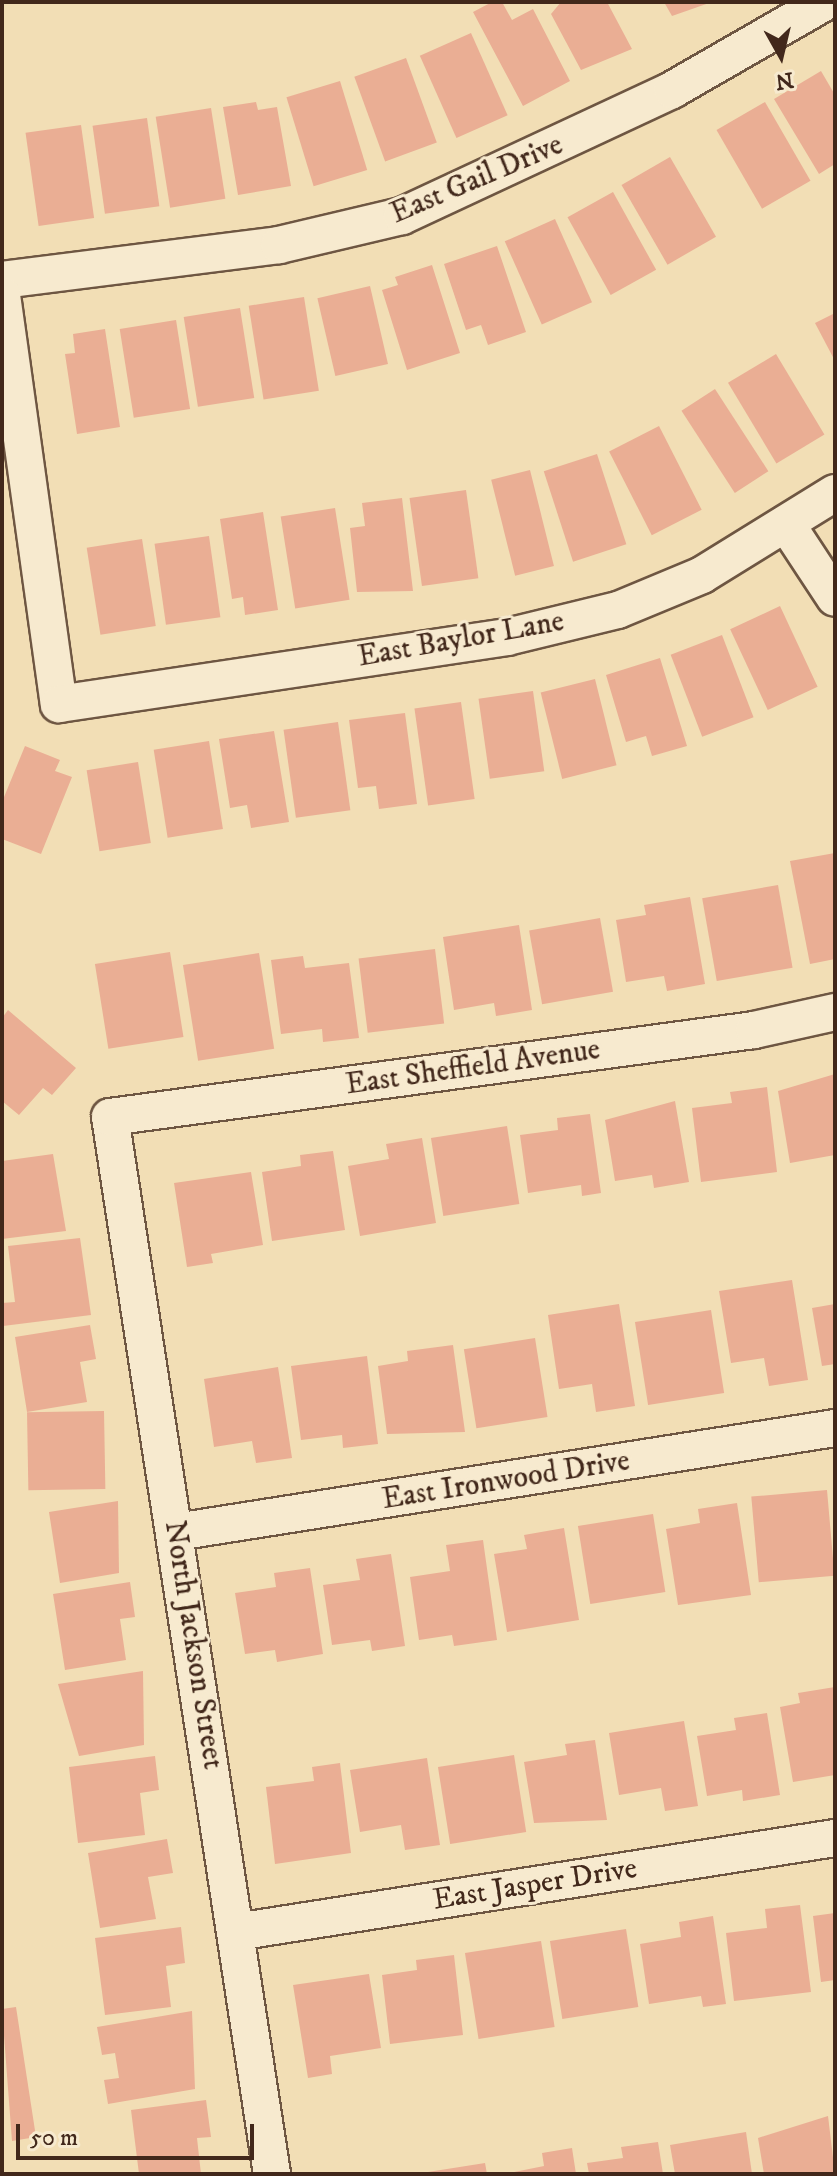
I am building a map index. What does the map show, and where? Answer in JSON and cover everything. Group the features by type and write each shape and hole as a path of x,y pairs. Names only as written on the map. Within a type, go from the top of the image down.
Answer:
{"street":[{"name":"East Gail Drive","path":"2,280 279,245 402,216 672,90 825,2"},
{"name":"East Baylor Lane","path":"2,295 59,704 507,637 618,610 702,575 835,493"},
{"path":"787,525 835,598"},
{"name":"East Sheffield Avenue","path":"110,1117 754,1030 835,1012"},
{"name":"North Jackson Street","path":"110,1117 272,2174"},
{"name":"East Ironwood Drive","path":"176,1532 835,1428"},
{"name":"East Jasper Drive","path":"236,1932 835,1838"}],"building":[{"path":"492,2 502,2 512,20 533,9 570,81 523,106 473,12"},
{"path":"561,2 607,2 632,49 581,70 551,14"},
{"path":"664,2 712,2 672,16"},
{"path":"471,33 508,115 456,138 420,56"},
{"path":"406,58 437,143 385,161 354,77"},
{"path":"821,71 835,95 835,164 819,174 774,99"},
{"path":"340,81 367,170 314,186 286,97"},
{"path":"256,102 258,110 277,107 291,186 238,195 223,107"},
{"path":"765,102 810,181 762,209 717,130"},
{"path":"211,108 225,199 170,208 156,117"},
{"path":"147,118 159,206 105,214 93,126"},
{"path":"81,125 94,218 39,226 26,133"},
{"path":"670,157 716,237 668,265 622,185"},
{"path":"613,192 656,270 611,295 568,217"},
{"path":"555,219 592,302 542,325 505,241"},
{"path":"497,246 526,332 488,345 481,325 466,330 444,264"},
{"path":"432,265 460,353 407,370 382,290 398,285 395,277"},
{"path":"370,286 388,364 335,376 317,298"},
{"path":"304,297 319,391 264,400 249,306"},
{"path":"240,308 254,398 198,407 184,317"},
{"path":"835,313 835,361 815,323"},
{"path":"176,320 190,409 134,418 120,329"},
{"path":"105,329 120,427 77,434 65,354 75,353 73,334"},
{"path":"776,354 824,435 776,463 728,383"},
{"path":"715,389 768,471 735,493 681,411"},
{"path":"659,426 702,510 652,535 609,451"},
{"path":"597,454 626,544 573,562 544,471"},
{"path":"530,470 554,566 515,576 491,480"},
{"path":"466,490 478,578 422,586 410,498"},
{"path":"402,498 413,591 357,592 350,528 365,526 362,503"},
{"path":"335,508 350,600 295,608 281,517"},
{"path":"263,512 278,610 245,615 243,597 232,599 220,519"},
{"path":"209,536 220,617 166,625 155,544"},
{"path":"142,539 156,626 100,635 87,548"},
{"path":"780,606 818,687 768,710 730,629"},
{"path":"722,635 754,717 702,737 671,655"},
{"path":"660,658 687,746 652,756 646,736 626,742 606,675"},
{"path":"595,679 617,765 562,779 541,693"},
{"path":"533,691 544,771 490,779 479,699"},
{"path":"461,702 475,799 428,806 414,709"},
{"path":"405,713 417,804 379,809 376,786 358,788 349,720"},
{"path":"338,722 350,810 296,818 284,730"},
{"path":"274,731 289,822 251,828 247,805 230,808 219,739"},
{"path":"209,741 223,829 168,838 154,750"},
{"path":"25,746 60,760 55,771 72,777 41,854 2,839 2,802"},
{"path":"138,762 151,843 99,851 87,770"},
{"path":"835,853 835,959 810,964 790,861"},
{"path":"778,885 793,968 717,981 702,898"},
{"path":"690,897 705,984 667,991 664,976 626,982 616,920 646,915 644,905"},
{"path":"600,918 613,992 542,1004 529,931"},
{"path":"519,925 532,1010 496,1016 494,1003 454,1010 443,937"},
{"path":"435,949 444,1023 368,1033 359,958"},
{"path":"170,952 183,1037 108,1049 95,964"},
{"path":"259,953 274,1049 198,1061 183,965"},
{"path":"303,956 305,968 349,963 359,1038 323,1042 322,1029 281,1034 271,960"},
{"path":"8,1010 76,1068 52,1095 43,1088 19,1115 2,1101 2,1018"},
{"path":"835,1074 835,1155 790,1163 778,1091"},
{"path":"767,1087 777,1172 701,1182 692,1108 732,1103 730,1092"},
{"path":"675,1101 689,1182 654,1188 652,1175 615,1181 605,1120"},
{"path":"590,1114 601,1193 582,1196 581,1185 528,1193 520,1135 558,1130 557,1118"},
{"path":"507,1126 519,1204 443,1216 431,1138"},
{"path":"422,1138 436,1223 360,1236 348,1166 389,1159 386,1144"},
{"path":"333,1151 345,1230 272,1241 262,1172 301,1166 300,1155"},
{"path":"53,1154 66,1231 2,1239 2,1161"},
{"path":"251,1172 263,1245 211,1254 213,1263 187,1267 174,1183"},
{"path":"80,1238 91,1315 3,1326 2,1303 15,1302 8,1246"},
{"path":"792,1280 808,1380 769,1386 764,1358 731,1363 719,1291"},
{"path":"619,1304 635,1406 596,1412 592,1384 559,1389 548,1315"},
{"path":"835,1304 835,1364 822,1366 812,1308"},
{"path":"711,1310 724,1393 648,1405 635,1322"},
{"path":"90,1325 96,1359 80,1362 87,1402 27,1412 15,1337"},
{"path":"535,1338 548,1417 476,1428 464,1349"},
{"path":"453,1345 465,1432 387,1434 378,1366 408,1361 407,1351"},
{"path":"367,1356 378,1444 343,1448 342,1435 301,1440 291,1366"},
{"path":"278,1367 292,1458 256,1463 252,1441 214,1447 204,1379"},
{"path":"104,1411 105,1489 28,1490 27,1412"},
{"path":"827,1490 834,1576 759,1582 751,1497"},
{"path":"118,1501 119,1573 60,1583 49,1512"},
{"path":"737,1503 751,1595 678,1605 666,1529 700,1523 698,1509"},
{"path":"653,1514 665,1592 590,1604 578,1526"},
{"path":"564,1528 579,1620 507,1632 494,1554 527,1549 524,1535"},
{"path":"483,1540 497,1640 454,1646 452,1635 419,1640 410,1577 450,1571 446,1545"},
{"path":"391,1554 405,1646 372,1651 370,1640 332,1645 323,1585 360,1580 356,1559"},
{"path":"310,1568 323,1654 277,1662 275,1650 245,1654 235,1593 276,1587 274,1573"},
{"path":"130,1582 135,1617 120,1619 126,1660 65,1670 53,1594"},
{"path":"143,1671 144,1745 79,1756 58,1684"},
{"path":"835,1687 835,1775 793,1782 780,1707 800,1703 798,1693"},
{"path":"767,1713 780,1795 743,1801 742,1790 707,1796 697,1736 736,1730 734,1718"},
{"path":"684,1721 698,1806 665,1811 661,1788 619,1795 609,1733"},
{"path":"595,1740 607,1820 534,1823 524,1762 567,1755 565,1744"},
{"path":"514,1755 526,1832 450,1844 438,1767"},
{"path":"155,1756 159,1790 140,1793 145,1835 78,1843 69,1767"},
{"path":"427,1758 440,1845 405,1850 401,1825 360,1832 350,1770"},
{"path":"340,1763 351,1853 275,1864 266,1787 314,1781 312,1767"},
{"path":"167,1839 173,1873 148,1877 156,1919 100,1928 88,1853"},
{"path":"800,1905 811,1992 734,2001 726,1933 767,1928 765,1909"},
{"path":"835,1913 835,1980 821,1982 813,1916"},
{"path":"713,1916 726,2004 703,2007 701,1996 649,2004 640,1944 681,1937 679,1922"},
{"path":"181,1927 185,1963 166,1966 171,2007 105,2015 95,1938"},
{"path":"626,1929 638,2007 562,2019 550,1941"},
{"path":"541,1941 555,2027 479,2039 465,1953"},
{"path":"454,1955 463,2035 390,2044 382,1975 417,1970 416,1960"},
{"path":"369,1974 381,2048 330,2056 332,2074 308,2078 293,1985"},
{"path":"16,2007 36,2137 12,2141 2,2009"},
{"path":"192,2011 195,2089 108,2104 104,2080 119,2078 115,2053 102,2055 97,2027"},
{"path":"206,2100 211,2137 197,2138 201,2174 139,2174 131,2110"},
{"path":"828,2116 835,2174 764,2174 758,2138"},
{"path":"746,2132 752,2174 675,2174 670,2145"},
{"path":"658,2142 663,2174 589,2174 587,2163 623,2158 621,2147"},
{"path":"572,2148 576,2174 504,2174 544,2166 542,2153"},
{"path":"485,2163 487,2174 428,2174 428,2172"}]}
